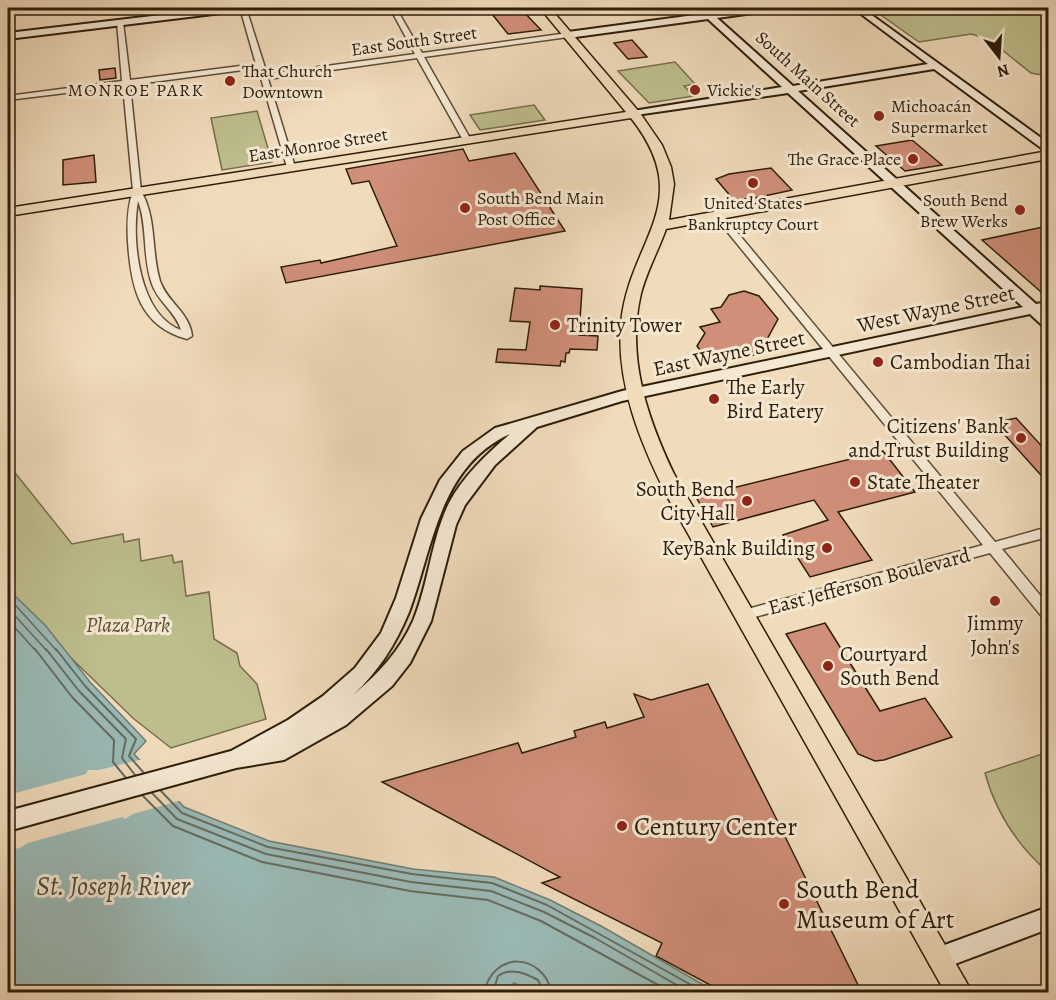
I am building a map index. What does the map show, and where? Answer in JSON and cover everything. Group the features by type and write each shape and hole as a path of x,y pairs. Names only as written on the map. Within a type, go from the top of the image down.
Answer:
{"main road":[{"path":"545,8 652,138 666,168 665,206 632,305 629,366 647,434 664,474 959,993"},
{"name":"East Monroe Street","path":"8,212 633,114"},
{"path":"660,226 1048,155"}],"street":[{"path":"8,36 241,8 291,167"},
{"path":"393,8 467,140"},
{"name":"South Main Street","path":"701,8 897,183 1048,323"},
{"path":"568,35 768,8"},
{"path":"857,8 1048,148"},
{"path":"120,22 137,191 144,203 158,289 181,317 187,328 187,336 165,328 149,310 140,294 134,264 131,205 137,191"},
{"name":"East South Street","path":"264,77 568,35"},
{"path":"8,98 260,66"},
{"path":"633,114 937,66"},
{"path":"719,216 1048,614"},
{"name":"West Wayne Street","path":"832,353 1048,306"},
{"name":"East Wayne Street","path":"635,394 832,353"},
{"path":"8,821 236,759 254,746 290,729 324,707 372,663 393,629 404,603 431,508 447,479 472,453 499,432 533,423 567,409 635,394"},
{"name":"East Jefferson Boulevard","path":"744,615 1048,532"},
{"path":"939,958 1048,918"}],"green space":[{"path":"871,8 1048,8 1048,76 1031,73 1001,49 982,37 971,34 919,42"},
{"path":"675,62 695,84 684,86 694,96 649,103 618,71"},
{"path":"534,105 545,120 480,130 470,115"},
{"path":"257,111 272,162 222,170 211,118"},
{"name":"Plaza Park","path":"8,464 72,544 123,534 124,542 139,539 141,561 172,555 174,563 182,561 186,596 209,592 214,639 237,653 240,666 257,684 266,719 171,748 134,719 8,597"},
{"path":"1048,752 1048,872 1027,851 1009,827 995,802 985,773"}],"water":[{"name":"St. Joseph River","path":"8,580 12,593 45,625 90,682 146,741 134,754 184,807 269,841 413,869 494,877 550,900 601,926 716,992 534,992 514,983 506,992 8,992"}],"pier":[{"path":"143,759 182,800 133,814 125,819 122,817 28,843 18,849 15,847 8,849 8,795 86,774 88,770 99,770"}],"building":[{"path":"522,10 541,30 508,34 492,14"},
{"path":"632,40 647,57 628,59 614,43"},
{"path":"115,68 116,78 100,80 99,70"},
{"name":"The Grace Place","path":"912,140 942,165 905,171 876,146"},
{"name":"South Bend Main Post Office","path":"463,149 469,161 515,153 565,231 286,283 281,267 320,260 321,263 397,246 369,181 352,184 346,169"},
{"path":"94,155 96,182 63,185 63,160"},
{"name":"United States Bankruptcy Court","path":"771,168 792,190 750,199 733,199 716,179 729,174"},
{"path":"1048,226 1048,290 1041,292 982,240"},
{"name":"Trinity Tower","path":"540,286 582,289 579,335 598,336 597,350 570,349 569,353 566,353 565,362 561,361 560,366 496,362 498,349 526,350 530,322 510,321 515,288 540,290"},
{"path":"744,291 759,296 778,319 759,354 720,362 705,357 697,346 705,333 700,327 720,322 711,309 721,307 729,295"},
{"name":"Citizens' Bank and Trust Building","path":"1016,418 1048,453 1048,483 994,423"},
{"path":"883,451 915,492 838,512 872,560 810,577 783,535 828,520 814,500 713,527 696,497"},
{"name":"Courtyard South Bend","path":"825,623 880,711 925,698 952,737 884,760 875,761 858,754 786,634"},
{"name":"Century Center","path":"708,684 862,993 725,993 656,956 662,943 542,883 560,877 382,782 518,743 522,753 576,737 574,731 605,722 607,728 644,717 634,694 651,700"}],"place":[{"name":"That Church Downtown","path":"230,81"},
{"name":"Vickie's","path":"695,90"},
{"name":"Michoacán Supermarket","path":"879,116"},
{"name":"The Grace Place","path":"913,159"},
{"name":"United States Bankruptcy Court","path":"753,183"},
{"name":"South Bend Main Post Office","path":"465,208"},
{"name":"South Bend Brew Werks","path":"1020,210"},
{"name":"Trinity Tower","path":"555,325"},
{"name":"Cambodian Thai","path":"878,362"},
{"name":"The Early Bird Eatery","path":"714,399"},
{"name":"Citizens' Bank and Trust Building","path":"1021,438"},
{"name":"State Theater","path":"855,482"},
{"name":"South Bend City Hall","path":"747,501"},
{"name":"KeyBank Building","path":"827,548"},
{"name":"Jimmy John's","path":"995,601"},
{"name":"Courtyard South Bend","path":"828,666"},
{"name":"Century Center","path":"622,826"},
{"name":"South Bend Museum of Art","path":"784,904"}],"district":[{"name":"MONROE PARK","path":"136,90"}]}
